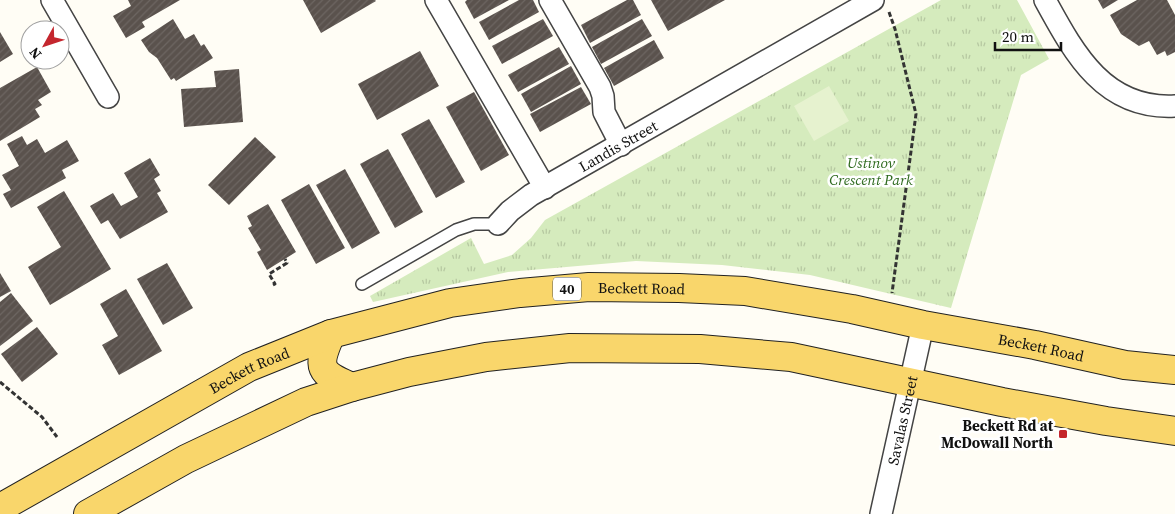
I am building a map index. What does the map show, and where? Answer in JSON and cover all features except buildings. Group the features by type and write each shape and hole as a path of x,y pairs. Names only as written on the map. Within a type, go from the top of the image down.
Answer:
{"main road":[{"name":"Beckett Road","path":"0,508 249,367 331,334 450,303 520,293 589,287 745,291 852,309 924,325 1035,345 1125,365 1175,370"},
{"path":"331,334 321,358 324,369 331,378 352,387"},
{"path":"88,514 186,459 306,402 352,387 409,372 486,357 570,348 700,349 791,357 910,384 1106,421 1175,431"}],"street":[{"path":"52,0 108,97"},
{"path":"436,0 545,188"},
{"path":"550,0 600,87 603,96 604,112 621,144"},
{"path":"1045,0 1073,48 1097,78 1130,99 1148,104 1175,106"},
{"name":"Landis Street","path":"498,224 518,204 621,144 880,5"},
{"name":"Savalas Street","path":"880,514 924,325"}],"lane":[{"name":"Landis Street","path":"362,284 456,230 474,224 498,224"}],"path":[{"path":"880,5 895,29 916,114 891,300"},
{"path":"273,285 275,284 269,274 287,263 285,259"},
{"path":"0,382 42,417 57,437"}],"green space":[{"name":"Ustinov Crescent Park","path":"941,0 1017,0 1049,59 1021,75 951,308 810,275 722,265 636,261 508,272 373,302 370,296 471,238 484,264 512,255 531,238 545,220"},
{"path":"829,86 849,121 814,141 794,106"}],"place":[{"name":"Beckett Rd at McDowall North","path":"1063,434"}]}
